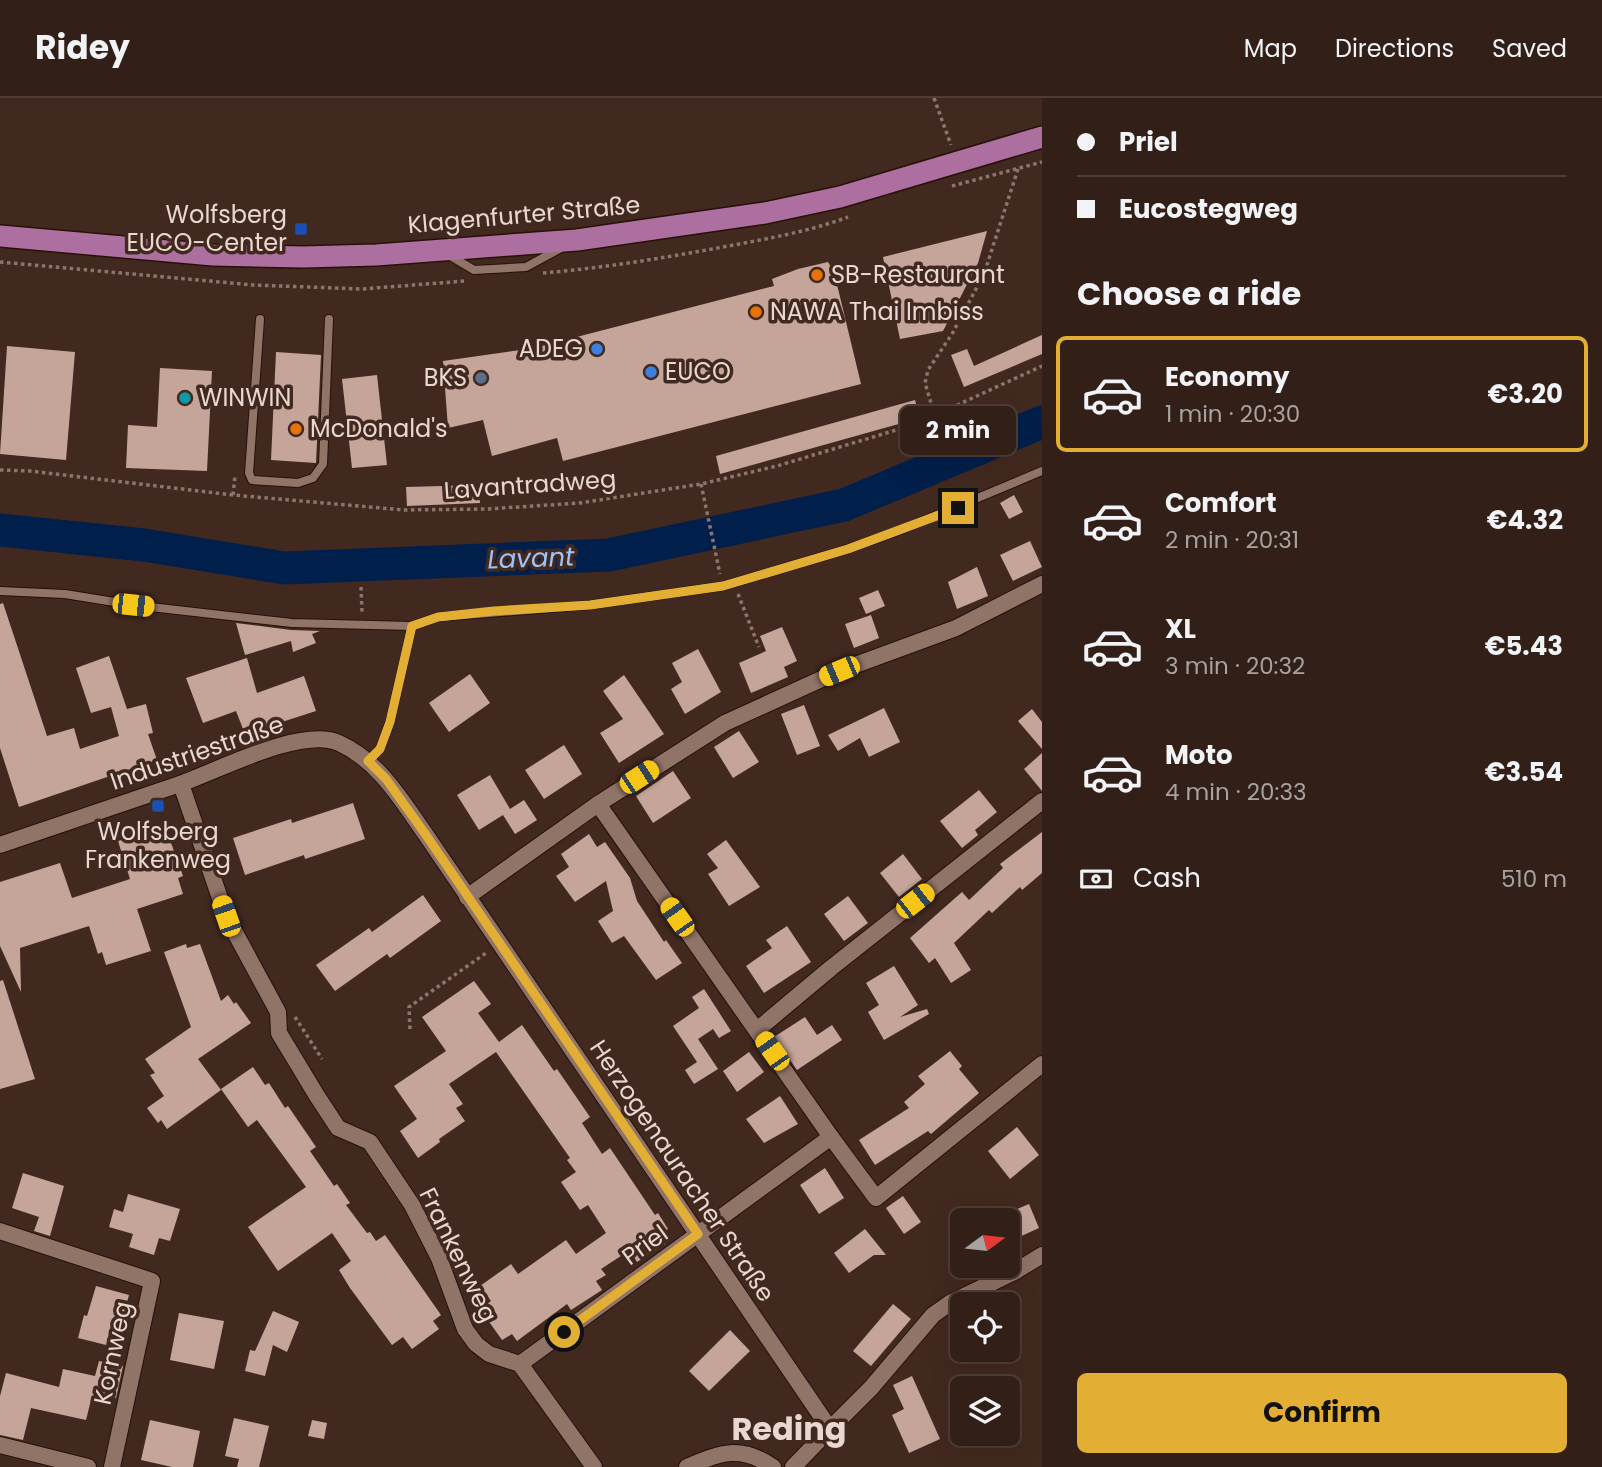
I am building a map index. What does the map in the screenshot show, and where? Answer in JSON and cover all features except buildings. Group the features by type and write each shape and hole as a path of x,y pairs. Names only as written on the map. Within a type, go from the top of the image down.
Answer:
{"main road":[{"name":"Klagenfurter Straße","path":"0,236 213,255 343,256 576,240 765,213 840,197 1042,137"}],"street":[{"path":"467,897 597,804 725,723 839,671 956,628 1042,584"},
{"name":"Industriestraße","path":"0,845 181,784 238,759 308,740 327,740 339,743 368,761 386,779 467,897"},
{"name":"Frankenweg","path":"181,784 226,916 278,1012 279,1033 338,1128 370,1142 412,1205 439,1258 465,1329 476,1344 489,1354 520,1364"},
{"path":"757,1030 1042,801"},
{"path":"597,804 876,1198 1042,1064"},
{"name":"Herzogenauracher Straße","path":"467,897 830,1429"},
{"name":"Priel","path":"520,1364 831,1137"},
{"name":"Kornweg","path":"0,1231 152,1281 112,1467"},
{"path":"793,1467 871,1388 933,1315 950,1303 1016,1271 1042,1255"},
{"path":"520,1364 594,1467"},
{"path":"0,1445 88,1467"},
{"path":"687,1467 715,1455 733,1452 753,1455 773,1467"}],"lane":[{"path":"260,319 249,473 252,480 298,483 313,478 323,464 329,319"},
{"path":"0,591 65,594 133,605 292,623 412,626 438,617 590,605 723,586 848,549 906,528 1042,471"},
{"path":"368,761 380,749 390,722 412,626"}],"path":[{"path":"934,98 956,162"},
{"path":"935,416 925,383 928,370 952,334 984,274 1018,169"},
{"name":"Lavantradweg","path":"0,470 404,510 580,503 701,484 777,466 916,424 1042,366"},
{"path":"233,495 236,473"},
{"path":"701,484 723,586"},
{"path":"733,583 759,647"},
{"path":"361,587 363,625"},
{"path":"410,1029 408,1007 499,944"},
{"path":"278,1012 292,1013 323,1059"}],"waterway":[{"name":"Lavant","path":"0,530 144,545 284,568 609,555 844,505 1042,422"}],"place":[{"name":"Wolfsberg EUCO-Center","path":"301,229"},
{"name":"SB-Restaurant","path":"817,275"},
{"name":"NAWA Thai Imbiss","path":"756,312"},
{"name":"ADEG","path":"597,349"},
{"name":"EUCO","path":"651,372"},
{"name":"BKS","path":"481,378"},
{"name":"WINWIN","path":"185,398"},
{"name":"McDonald's","path":"296,429"},
{"name":"Wolfsberg Frankenweg","path":"158,806"}],"district":[{"name":"Reding","path":"789,1429"}],"route":[{"path":"564,1332 698,1234 426,835 386,779 368,761 380,749 390,722 412,626 438,617 590,605 723,586 848,549 958,508"}]}
